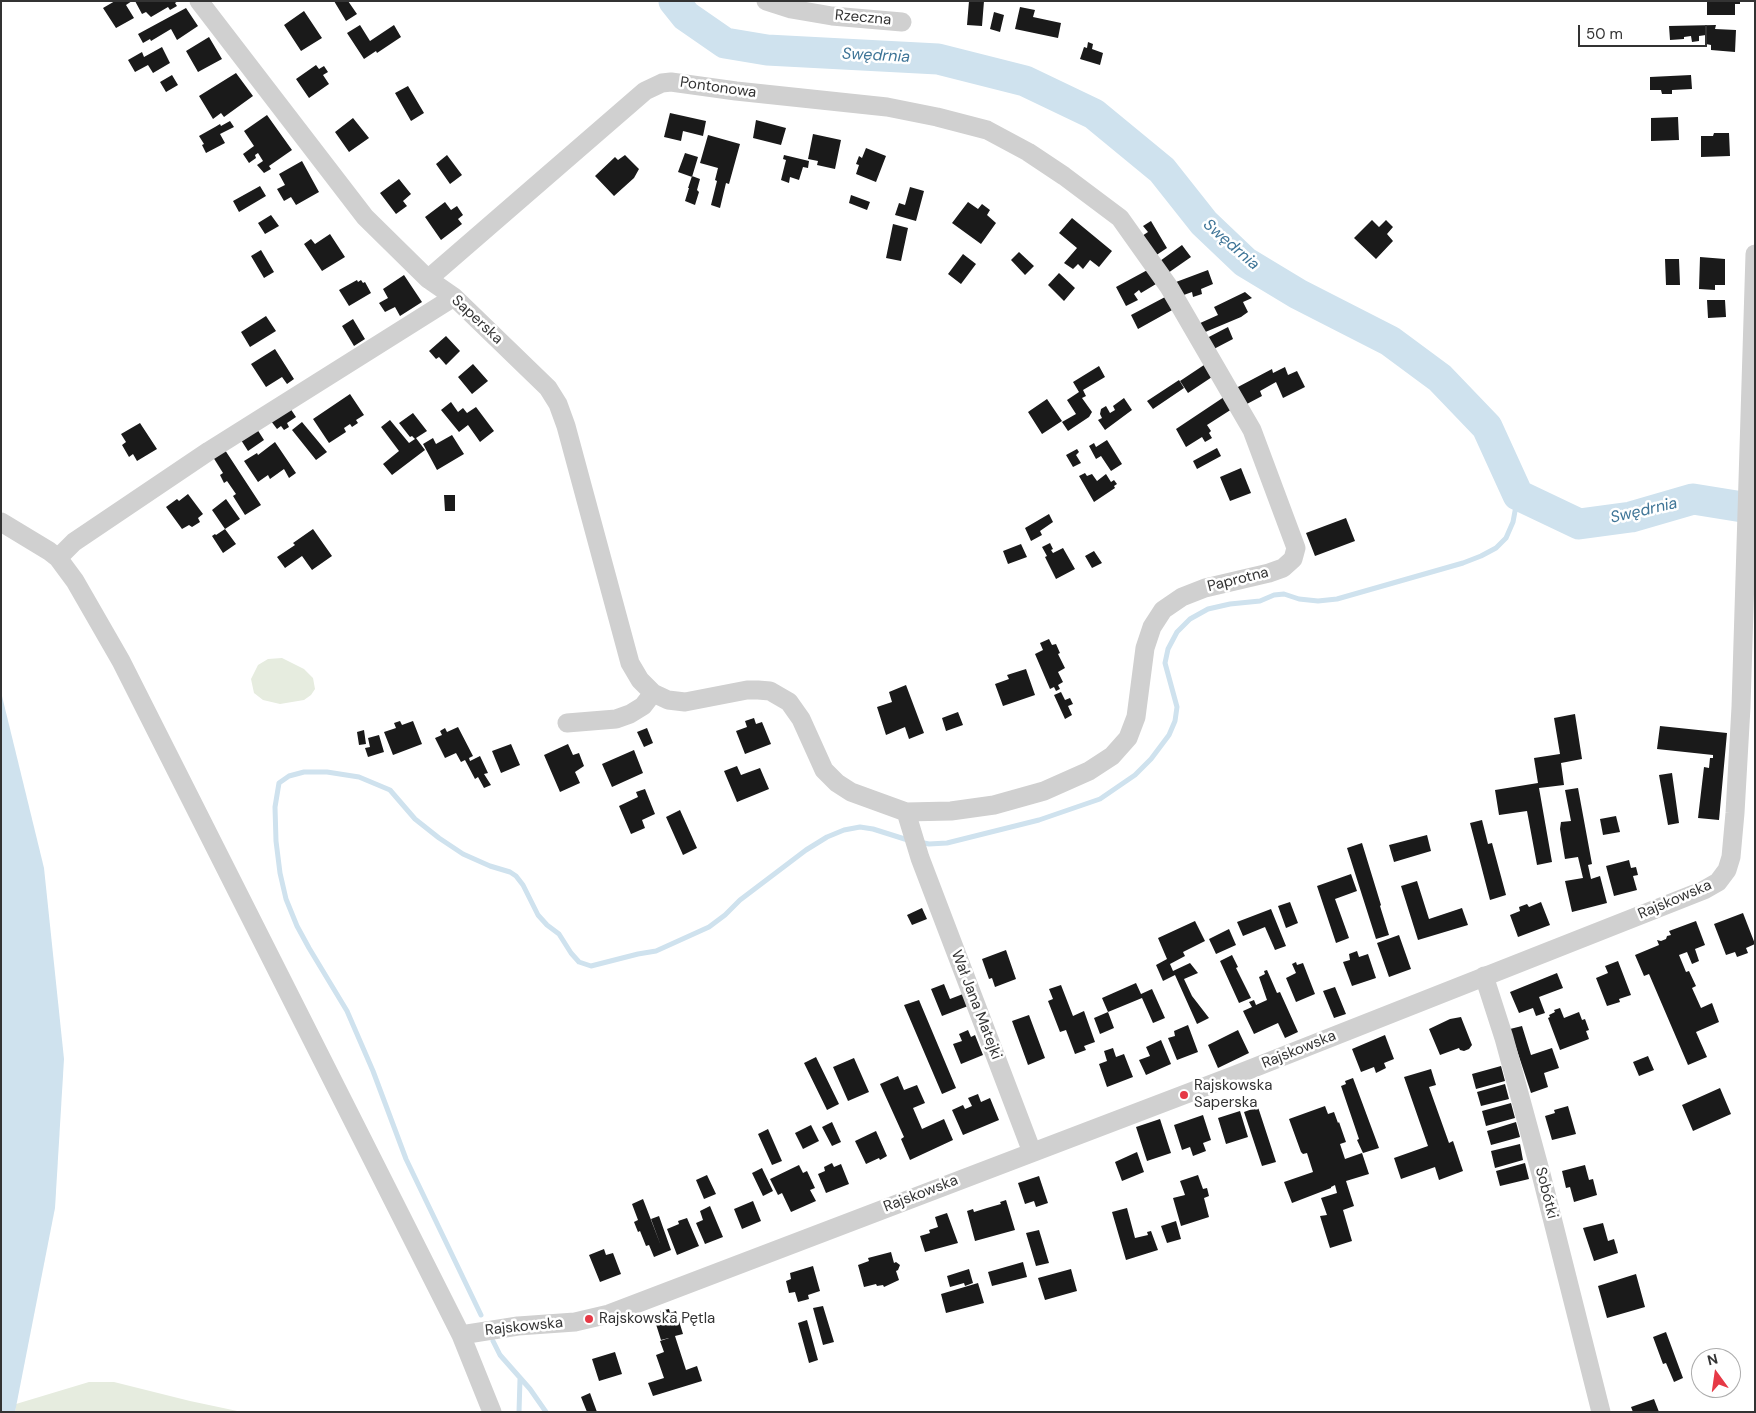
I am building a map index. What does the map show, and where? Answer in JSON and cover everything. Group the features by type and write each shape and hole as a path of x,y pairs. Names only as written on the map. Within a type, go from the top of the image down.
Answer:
{"street":[{"name":"Saperska","path":"199,1 365,217 428,278 454,297 548,388 558,404 566,426 630,663 640,680 654,693"},
{"name":"Rzeczna","path":"766,1 784,8 816,13 902,22"},
{"name":"Pontonowa","path":"428,278 645,91 662,83 679,82 736,91 888,107 937,116 987,130 1028,152 1064,176"},
{"name":"Paprotna","path":"908,819 994,805 1044,791 1090,771 1112,756 1128,738 1136,717 1145,648 1152,627 1164,610 1182,597 1205,588 1284,568 1292,559 1296,548 1252,430 1169,287 1120,218 1064,176"},
{"name":"Rajskowska","path":"461,1335 518,1326 575,1322 609,1314 1242,1073 1704,890 1718,882 1727,870 1731,857 1736,803 1741,707 1755,254"},
{"path":"58,558 74,542 209,451 454,297"},
{"path":"1,522 58,558 75,581 89,605 152,721 461,1335 492,1412"},
{"path":"567,723 616,718 630,714 644,706 654,693 668,700 685,702 747,690 770,691 789,702 801,719 824,770 837,783 851,792 908,819"},
{"name":"Wał Jana Matejki","path":"908,819 920,858 1032,1152"},
{"name":"Sobótki","path":"1484,976 1504,1038 1542,1174 1601,1412"}],"shaded area":[{"path":"282,658 304,669 313,678 315,689 304,700 280,704 263,700 254,693 251,679 258,665 268,659"},
{"path":"89,1382 114,1382 242,1412 15,1412 16,1404"}],"water":[{"path":"1,692 44,868 64,1059 55,1208 15,1412 1,1412"}],"building":[{"path":"115,1 132,1 126,5 134,18 116,28 103,8"},
{"path":"135,1 178,1 175,3 177,6 170,10 168,7 151,17 146,12 142,14"},
{"path":"334,1 348,1 357,14 346,21"},
{"path":"969,1 984,1 982,26 967,25"},
{"path":"1707,1 1740,1 1740,4 1735,4 1735,15 1707,15"},
{"path":"1020,7 1035,10 1033,17 1061,23 1058,38 1015,29"},
{"path":"186,8 198,26 177,40 171,29 151,41 150,39 143,43 138,34"},
{"path":"304,11 322,38 301,51 284,25"},
{"path":"994,12 1004,15 1000,32 990,29"},
{"path":"360,25 370,41 394,25 401,37 364,59 347,33"},
{"path":"1716,25 1715,29 1736,30 1735,52 1711,50 1711,45 1706,44 1706,35 1699,36 1699,41 1692,42 1691,36 1684,37 1684,39 1670,40 1669,26"},
{"path":"209,37 222,59 198,72 186,51"},
{"path":"1088,42 1093,44 1092,49 1103,53 1100,65 1080,59 1084,47 1087,48"},
{"path":"162,47 170,63 153,73 148,65 135,72 128,60 142,52 144,57"},
{"path":"316,65 319,69 324,66 328,72 323,75 329,84 309,98 296,79"},
{"path":"236,73 253,96 224,117 221,113 213,119 199,96"},
{"path":"172,75 178,85 166,92 160,82"},
{"path":"1691,75 1692,89 1672,90 1672,94 1662,94 1661,90 1650,90 1650,77"},
{"path":"408,86 424,113 411,121 395,93"},
{"path":"670,113 706,121 703,136 683,131 681,141 664,137"},
{"path":"267,115 292,150 269,166 271,169 264,173 257,165 263,161 258,153 255,155 256,158 249,163 243,154 254,146 244,131"},
{"path":"1678,117 1679,140 1651,141 1651,118"},
{"path":"353,118 369,138 349,152 335,132"},
{"path":"756,120 786,128 781,145 753,138"},
{"path":"230,121 234,127 220,134 225,143 206,153 202,145 204,144 199,136 220,124 221,126"},
{"path":"1714,133 1729,133 1730,156 1701,157 1701,136 1713,136"},
{"path":"813,134 841,140 835,169 817,165 818,161 808,159"},
{"path":"708,135 740,144 729,184 726,183 720,208 711,205 718,168 700,163"},
{"path":"866,148 886,156 876,182 856,174 859,165 856,164 859,156 862,158"},
{"path":"685,153 698,157 692,177 678,172"},
{"path":"447,155 462,175 450,184 436,164"},
{"path":"625,155 639,169 634,178 614,196 595,176 615,157 618,160"},
{"path":"784,155 809,161 808,168 803,167 799,180 790,177 789,183 781,180 786,160 783,159"},
{"path":"302,161 319,192 296,205 291,197 284,201 277,189 285,185 279,174"},
{"path":"692,176 700,179 695,205 685,201"},
{"path":"399,179 411,194 403,201 407,206 396,214 380,193"},
{"path":"260,186 266,196 239,212 233,201"},
{"path":"910,187 924,191 916,221 895,215 899,203 905,205"},
{"path":"851,195 870,202 867,210 849,203"},
{"path":"445,202 451,210 457,206 463,215 458,219 462,224 441,240 425,217"},
{"path":"968,202 978,209 982,204 990,210 987,215 996,223 981,244 952,223"},
{"path":"271,215 279,226 265,234 258,223"},
{"path":"1072,218 1112,251 1099,267 1090,260 1083,269 1078,264 1073,269 1064,263 1077,248 1059,233"},
{"path":"1372,220 1379,227 1386,220 1393,227 1387,234 1393,241 1376,259 1354,238"},
{"path":"1151,221 1167,248 1155,256 1142,236 1148,232 1143,226"},
{"path":"893,224 908,228 901,261 886,258"},
{"path":"330,234 345,257 322,271 304,244 311,239 315,244"},
{"path":"1182,245 1191,257 1168,273 1160,261"},
{"path":"261,250 274,272 264,278 251,256"},
{"path":"1019,252 1034,266 1025,275 1011,260"},
{"path":"963,254 976,264 961,284 948,274"},
{"path":"1700,257 1725,259 1725,285 1715,285 1715,290 1699,289"},
{"path":"1665,259 1679,259 1680,285 1666,285"},
{"path":"1153,267 1161,281 1141,293 1139,290 1134,294 1138,300 1126,306 1116,287"},
{"path":"1208,270 1213,284 1201,289 1202,294 1193,297 1192,292 1181,296 1176,282"},
{"path":"1059,273 1075,288 1064,301 1048,285"},
{"path":"404,275 422,302 400,316 395,307 385,312 379,303 388,298 383,289"},
{"path":"357,280 358,282 361,280 363,283 365,282 371,293 349,306 339,290"},
{"path":"1245,292 1252,298 1243,302 1248,312 1241,317 1203,333 1198,324 1218,315 1214,307"},
{"path":"1167,296 1174,309 1138,329 1131,315"},
{"path":"1707,300 1725,300 1726,317 1708,318"},
{"path":"266,316 276,331 250,347 241,332"},
{"path":"353,319 365,339 354,346 342,326"},
{"path":"1228,327 1233,339 1210,351 1205,339"},
{"path":"446,336 460,351 446,365 439,357 436,359 429,351"},
{"path":"275,349 294,379 287,384 282,377 266,387 251,364"},
{"path":"1207,363 1215,375 1188,393 1180,381"},
{"path":"473,364 488,381 472,394 458,377"},
{"path":"1099,366 1105,377 1083,390 1086,396 1082,398 1092,412 1089,417 1068,431 1062,422 1076,414 1067,400 1079,392 1073,382"},
{"path":"1285,367 1288,375 1297,371 1305,387 1283,398 1276,382 1260,391 1262,396 1245,405 1236,388 1272,369 1273,373"},
{"path":"1179,380 1184,388 1153,409 1147,401"},
{"path":"350,394 364,415 356,420 358,423 352,427 350,424 344,428 346,432 329,443 313,419"},
{"path":"1224,397 1232,409 1207,425 1211,431 1209,433 1212,438 1205,442 1202,437 1186,447 1176,429"},
{"path":"1124,398 1132,410 1105,430 1098,420 1102,418 1100,414 1101,409 1106,406 1110,413 1115,410 1113,406"},
{"path":"1047,399 1062,421 1042,434 1028,412"},
{"path":"451,402 458,412 463,408 467,413 476,407 494,431 480,442 468,425 459,432 441,410"},
{"path":"290,408 296,417 287,423 289,427 284,430 281,426 277,429 271,421"},
{"path":"413,413 427,431 416,438 425,450 392,475 383,464 399,451 381,427 390,420 409,443 415,439 412,436 410,437 399,423"},
{"path":"302,422 327,452 316,460 292,430"},
{"path":"140,423 157,449 137,461 133,454 129,457 122,445 126,442 121,434"},
{"path":"257,429 264,440 248,451 241,440"},
{"path":"452,435 464,454 437,470 423,444 433,438 436,444"},
{"path":"1107,440 1122,464 1111,471 1101,456 1096,459 1089,446 1094,443 1096,447"},
{"path":"275,442 296,473 289,478 284,469 270,479 268,475 258,482 244,461 257,453 258,455"},
{"path":"1217,448 1221,456 1197,469 1193,461"},
{"path":"1077,449 1079,452 1076,455 1081,463 1073,467 1066,455"},
{"path":"225,450 261,505 245,515 233,496 236,494 227,481 224,483 220,475 223,473 213,457"},
{"path":"1241,468 1251,493 1230,501 1220,477"},
{"path":"1085,473 1087,476 1092,474 1097,481 1106,474 1111,482 1114,480 1117,484 1114,486 1115,488 1094,502 1079,476"},
{"path":"188,494 203,514 198,518 200,522 192,527 189,525 182,529 166,507"},
{"path":"444,495 455,495 455,511 445,511"},
{"path":"226,499 240,519 225,529 212,510"},
{"path":"1049,514 1053,522 1040,531 1042,535 1031,541 1025,528"},
{"path":"1346,518 1355,541 1315,556 1306,533"},
{"path":"225,529 236,544 223,553 212,536"},
{"path":"313,529 332,556 312,570 302,556 285,568 277,557 295,545 293,543"},
{"path":"1050,543 1053,553 1063,548 1075,569 1056,579 1042,547"},
{"path":"1021,544 1027,557 1008,564 1003,551"},
{"path":"1094,551 1102,563 1092,568 1085,556"},
{"path":"1049,639 1052,645 1056,644 1060,653 1058,654 1065,668 1058,672 1063,682 1058,685 1060,689 1056,691 1054,687 1050,689 1035,654 1043,650 1040,643"},
{"path":"1026,669 1035,695 1003,706 995,684 1009,679 1007,675"},
{"path":"906,685 924,733 909,739 905,727 886,735 877,707 892,702 889,692"},
{"path":"1061,692 1065,700 1070,698 1073,704 1068,706 1072,715 1065,719 1054,695"},
{"path":"958,712 963,725 946,731 942,718"},
{"path":"1575,714 1582,759 1561,763 1564,785 1539,788 1552,862 1537,865 1527,811 1499,815 1495,790 1538,783 1534,758 1560,754 1554,718"},
{"path":"754,718 756,724 762,722 771,744 745,754 736,731 747,727 745,721"},
{"path":"400,721 402,725 413,721 422,744 393,755 384,732 396,728 394,723"},
{"path":"1660,726 1727,733 1719,820 1698,818 1704,767 1709,768 1710,758 1713,758 1713,755 1657,749"},
{"path":"458,727 473,756 469,758 470,761 480,756 488,773 484,774 491,785 484,788 478,777 475,779 465,760 461,762 456,753 445,758 435,738 442,735 440,731 445,728 447,732"},
{"path":"647,728 653,743 644,747 637,732"},
{"path":"364,730 366,744 359,745 357,732"},
{"path":"379,735 384,752 368,757 365,748 370,747 368,738"},
{"path":"511,744 520,765 501,773 492,751"},
{"path":"568,744 573,755 579,753 584,766 575,772 580,783 560,792 544,755"},
{"path":"634,750 643,773 612,787 602,764"},
{"path":"737,766 741,775 760,768 769,789 737,802 724,771"},
{"path":"1672,773 1679,823 1668,825 1659,775"},
{"path":"1578,788 1592,864 1588,865 1591,879 1600,876 1607,903 1572,912 1565,881 1583,878 1578,857 1565,859 1560,829 1561,822 1571,821 1565,790"},
{"path":"645,789 655,814 642,820 645,828 631,834 619,806 638,797 636,792"},
{"path":"680,810 697,848 683,855 666,817"},
{"path":"1616,816 1620,832 1603,835 1600,819"},
{"path":"1482,820 1488,844 1492,843 1506,895 1490,900 1470,823"},
{"path":"1427,835 1431,851 1394,862 1389,845"},
{"path":"1362,843 1389,935 1376,939 1347,848"},
{"path":"1629,860 1631,868 1636,867 1638,875 1633,876 1637,890 1614,896 1606,866"},
{"path":"1351,874 1357,891 1335,899 1349,938 1336,943 1317,886"},
{"path":"1417,881 1429,919 1462,908 1468,925 1418,940 1401,886"},
{"path":"1290,902 1298,923 1286,928 1278,906"},
{"path":"1541,902 1550,925 1518,937 1510,915 1520,911 1519,907 1527,904 1529,907"},
{"path":"922,908 927,919 912,925 907,915"},
{"path":"1271,909 1286,946 1275,950 1265,927 1243,936 1237,922"},
{"path":"1743,913 1755,944 1746,948 1748,953 1737,957 1735,952 1726,955 1714,924"},
{"path":"1195,921 1205,941 1183,952 1185,956 1170,964 1173,971 1190,963 1198,973 1184,979 1192,996 1209,1018 1197,1024 1175,975 1163,981 1156,965 1167,959 1158,938"},
{"path":"1696,921 1705,945 1695,949 1699,961 1692,964 1687,952 1679,955 1686,972 1689,971 1696,986 1692,988 1701,1008 1712,1003 1719,1022 1696,1032 1707,1057 1688,1065 1649,974 1644,976 1635,955 1659,945 1657,940 1666,939 1667,936 1671,935 1669,931"},
{"path":"1229,929 1236,945 1216,954 1209,939"},
{"path":"1399,935 1411,969 1389,977 1377,943"},
{"path":"1006,950 1016,979 995,987 992,978 989,979 982,959"},
{"path":"1357,951 1359,957 1368,954 1376,978 1352,986 1343,962 1350,960 1349,954"},
{"path":"1232,955 1238,967 1236,968 1251,998 1239,1003 1220,961"},
{"path":"1618,961 1631,995 1619,999 1620,1002 1607,1006 1596,978 1608,973 1605,966"},
{"path":"1296,962 1297,965 1303,963 1315,994 1296,1002 1286,978 1296,973 1292,964"},
{"path":"1267,970 1277,993 1280,992 1298,1032 1285,1038 1278,1023 1254,1034 1243,1011 1252,1007 1249,1002 1254,1000 1256,1005 1267,1000 1259,977 1265,974 1264,971"},
{"path":"1557,973 1563,988 1539,997 1545,1013 1536,1016 1533,1008 1519,1013 1510,992"},
{"path":"1136,983 1141,994 1152,989 1165,1018 1153,1023 1142,998 1108,1012 1102,998"},
{"path":"944,984 950,999 963,994 968,1006 942,1016 931,989"},
{"path":"1061,985 1073,1016 1084,1011 1095,1042 1084,1046 1086,1050 1075,1054 1066,1030 1060,1032 1048,1001 1053,999 1049,989"},
{"path":"1335,987 1346,1014 1334,1018 1323,991"},
{"path":"919,1000 956,1088 942,1094 904,1005"},
{"path":"1560,1008 1564,1018 1579,1012 1582,1020 1585,1019 1589,1030 1586,1031 1589,1039 1560,1050 1548,1018 1550,1017 1549,1015 1555,1012 1554,1010"},
{"path":"1108,1012 1114,1028 1100,1034 1094,1018"},
{"path":"1029,1015 1045,1058 1028,1065 1012,1021"},
{"path":"1461,1017 1472,1045 1464,1051 1459,1048 1440,1055 1429,1029 1450,1019"},
{"path":"1188,1025 1198,1052 1177,1060 1168,1038 1175,1036 1174,1031"},
{"path":"1522,1026 1531,1055 1552,1048 1559,1068 1544,1073 1548,1087 1531,1093 1510,1029"},
{"path":"968,1030 971,1037 975,1035 983,1055 961,1064 953,1044 962,1041 959,1034"},
{"path":"1238,1030 1249,1053 1218,1068 1208,1045"},
{"path":"1385,1035 1394,1059 1384,1063 1386,1068 1376,1073 1374,1067 1361,1072 1352,1049"},
{"path":"1161,1040 1171,1064 1146,1075 1139,1060 1150,1056 1146,1047"},
{"path":"1113,1048 1116,1057 1124,1054 1133,1077 1107,1087 1099,1064 1107,1061 1104,1051"},
{"path":"1648,1056 1654,1070 1639,1076 1633,1062"},
{"path":"816,1057 839,1104 827,1110 804,1063"},
{"path":"854,1058 869,1092 848,1101 833,1067"},
{"path":"1501,1066 1505,1081 1476,1089 1472,1074"},
{"path":"1431,1069 1436,1085 1429,1087 1449,1143 1453,1141 1463,1171 1439,1180 1435,1167 1401,1179 1394,1158 1428,1146 1404,1077"},
{"path":"898,1076 904,1090 917,1085 925,1103 913,1108 922,1129 944,1119 953,1140 910,1160 901,1139 904,1137 880,1084"},
{"path":"1353,1078 1379,1148 1363,1153 1357,1140 1359,1139 1341,1086 1346,1084 1345,1081"},
{"path":"1505,1084 1509,1099 1481,1106 1477,1092"},
{"path":"1720,1088 1731,1114 1693,1131 1682,1105"},
{"path":"978,1094 981,1102 990,1098 999,1120 963,1135 952,1110 963,1105 965,1109 972,1106 968,1098"},
{"path":"1511,1103 1515,1118 1486,1126 1482,1111"},
{"path":"1325,1106 1328,1114 1334,1112 1339,1122 1346,1142 1340,1144 1345,1159 1362,1153 1369,1174 1346,1181 1354,1206 1343,1210 1352,1241 1330,1248 1320,1216 1327,1215 1321,1198 1337,1193 1335,1185 1292,1203 1284,1182 1313,1172 1307,1153 1303,1154 1301,1152 1289,1119"},
{"path":"1568,1106 1576,1134 1552,1140 1545,1116 1555,1113 1554,1110"},
{"path":"1258,1107 1276,1162 1262,1166 1244,1112"},
{"path":"1240,1111 1248,1137 1226,1144 1218,1118"},
{"path":"1203,1115 1211,1140 1203,1143 1206,1151 1193,1156 1190,1147 1182,1150 1174,1125"},
{"path":"1160,1119 1171,1153 1147,1161 1136,1127"},
{"path":"832,1122 841,1142 832,1146 822,1127"},
{"path":"1516,1122 1520,1137 1491,1145 1487,1131"},
{"path":"811,1125 819,1141 803,1149 795,1133"},
{"path":"768,1129 782,1161 772,1165 758,1134"},
{"path":"876,1131 887,1156 866,1164 855,1141"},
{"path":"1520,1144 1523,1160 1495,1168 1491,1151"},
{"path":"1137,1152 1144,1172 1122,1181 1115,1162"},
{"path":"832,1163 834,1167 841,1164 849,1184 826,1193 818,1174 825,1171 824,1167"},
{"path":"1525,1163 1529,1179 1500,1186 1496,1171"},
{"path":"799,1165 803,1173 807,1171 815,1188 810,1190 816,1201 791,1212 782,1193 778,1195 770,1179"},
{"path":"1585,1165 1589,1180 1593,1179 1597,1195 1574,1202 1570,1187 1566,1188 1562,1171"},
{"path":"762,1168 773,1191 763,1196 752,1173"},
{"path":"707,1175 716,1194 704,1199 696,1180"},
{"path":"1198,1175 1203,1189 1207,1188 1209,1196 1204,1198 1209,1217 1181,1226 1173,1198 1185,1195 1180,1181"},
{"path":"1039,1176 1048,1203 1036,1207 1034,1201 1025,1204 1018,1183"},
{"path":"643,1199 661,1246 651,1219 659,1216 671,1250 654,1257 649,1245 646,1246 634,1222 638,1220 632,1204"},
{"path":"1006,1200 1015,1230 975,1241 967,1211 973,1209 974,1212 1001,1204 1000,1202"},
{"path":"753,1201 761,1221 742,1229 734,1209"},
{"path":"710,1206 723,1237 705,1244 696,1223 703,1220 700,1211"},
{"path":"1127,1208 1135,1238 1148,1235 1147,1232 1151,1231 1158,1250 1126,1260 1112,1212"},
{"path":"947,1213 958,1243 925,1252 920,1236 930,1233 929,1230 938,1227 935,1217"},
{"path":"687,1218 699,1246 677,1255 667,1229 679,1224 678,1221"},
{"path":"1176,1221 1181,1239 1167,1243 1161,1226"},
{"path":"1603,1223 1608,1241 1614,1239 1618,1253 1594,1261 1583,1228"},
{"path":"1039,1230 1049,1263 1036,1266 1026,1233"},
{"path":"604,1249 606,1255 613,1253 621,1274 600,1282 589,1255"},
{"path":"891,1252 894,1263 896,1262 900,1265 896,1271 899,1280 884,1287 883,1285 877,1286 876,1284 864,1287 858,1265 869,1261 868,1258"},
{"path":"1023,1262 1027,1277 992,1286 988,1272"},
{"path":"813,1266 820,1291 808,1295 809,1299 798,1302 795,1292 789,1293 786,1281 791,1279 790,1273"},
{"path":"969,1269 973,1283 965,1286 964,1283 950,1287 947,1276"},
{"path":"1071,1269 1077,1291 1045,1300 1038,1278"},
{"path":"1636,1274 1645,1307 1607,1318 1598,1286"},
{"path":"978,1283 984,1303 946,1313 941,1294"},
{"path":"823,1306 834,1342 823,1345 813,1308"},
{"path":"669,1309 670,1313 676,1311 683,1334 675,1336 686,1370 697,1366 702,1381 653,1396 648,1383 664,1378 656,1355 664,1352 660,1341 669,1338 661,1340 654,1318 662,1316 660,1311"},
{"path":"807,1320 818,1360 809,1363 798,1323"},
{"path":"1666,1332 1683,1378 1674,1382 1666,1363 1663,1364 1653,1337"},
{"path":"615,1352 622,1374 599,1381 592,1359"},
{"path":"590,1393 597,1412 587,1412 581,1397"},
{"path":"1654,1399 1659,1412 1633,1412 1631,1407"}],"waterway":[{"name":"Swędrnia","path":"674,1 686,16 725,43 767,50 938,59 1025,81 1094,114 1162,170 1204,223 1245,262 1298,294 1390,341 1440,378 1487,427 1518,495 1579,524 1631,517 1693,499 1755,509"},
{"path":"919,842 929,844 947,843 1039,820 1100,799 1135,775 1151,759 1169,735 1175,721 1177,707 1165,663 1168,649 1177,632 1190,619 1208,609 1230,604 1260,601 1274,595 1284,594 1299,599 1318,601 1337,599 1463,563 1496,548 1506,538 1513,522 1518,495"},
{"path":"481,1315 406,1159 373,1071 347,1011 297,926 286,899 276,841 275,807 279,783 289,776 304,772 327,772 359,777 390,790 415,819 439,838 463,854 516,876 523,885 538,915 559,934 579,962 591,966 656,951 709,927 740,900 806,850 827,837 844,830 860,827 873,829 911,841"},
{"path":"493,1341 500,1355 530,1389 546,1412"},
{"path":"519,1412 520,1379"}],"place":[{"name":"Rajskowska Saperska","path":"1184,1095"},
{"name":"Rajskowska Pętla","path":"589,1319"}]}
